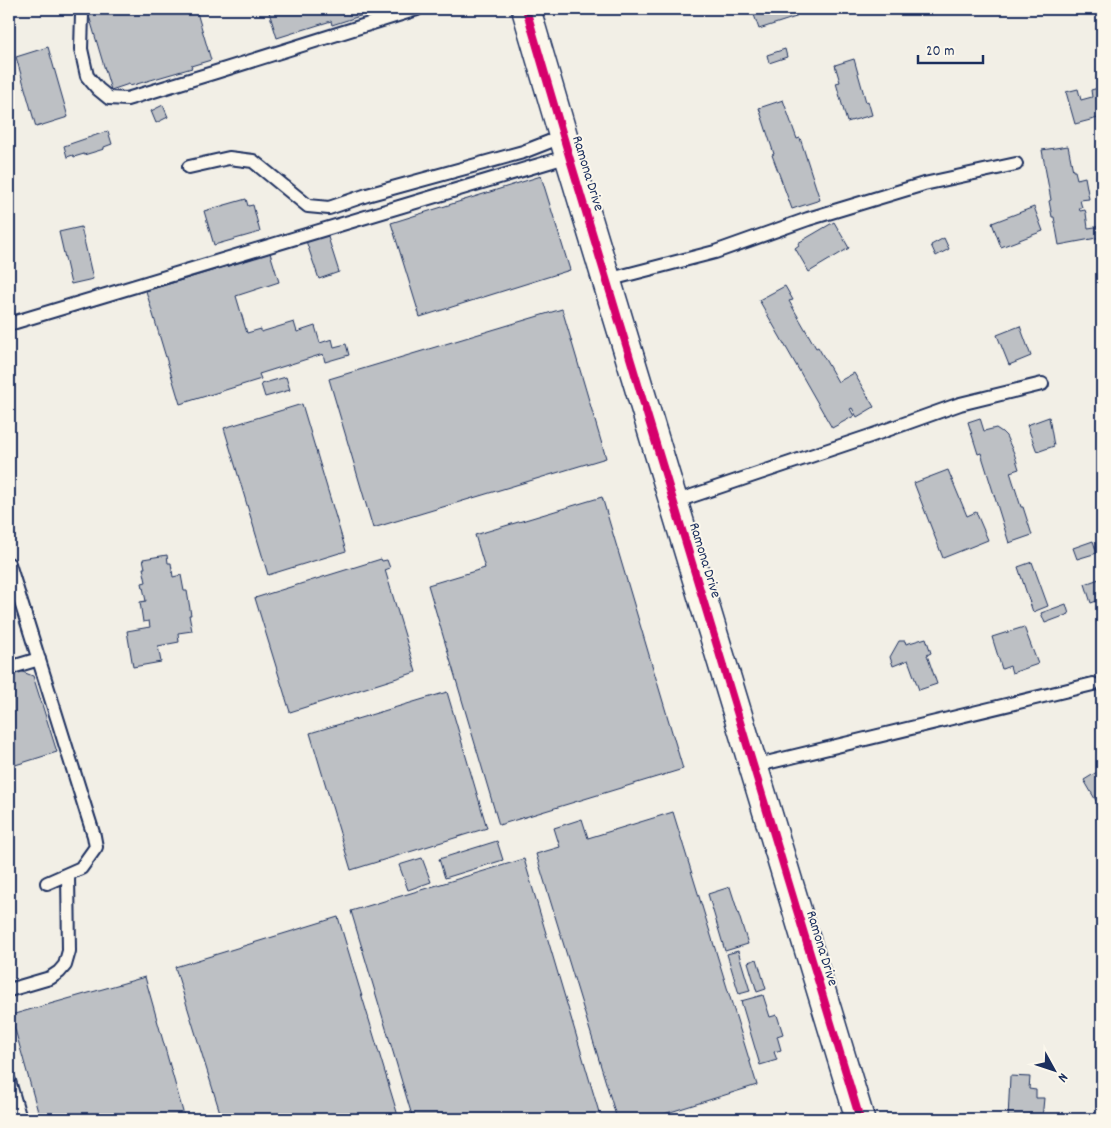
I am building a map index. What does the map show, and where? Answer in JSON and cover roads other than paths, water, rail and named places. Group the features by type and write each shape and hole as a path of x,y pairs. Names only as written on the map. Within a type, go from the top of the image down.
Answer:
{"street":[{"name":"Ramona Drive","path":"526,9 860,1119"}],"lane":[{"path":"85,9 82,14 81,49 87,76 109,98 127,99 417,9"},
{"path":"189,167 229,158 253,161 308,206 329,208 367,195 524,152 566,146"},
{"path":"9,324 566,146"},
{"path":"607,280 715,252 808,219 924,184 1016,164"},
{"path":"674,502 960,404 1042,384"},
{"path":"9,564 96,847 81,868 47,883"},
{"path":"9,668 38,659"},
{"path":"754,766 1093,684"},
{"path":"9,990 50,978 65,965 69,951 68,874"},
{"path":"9,1081 20,1119"}]}
